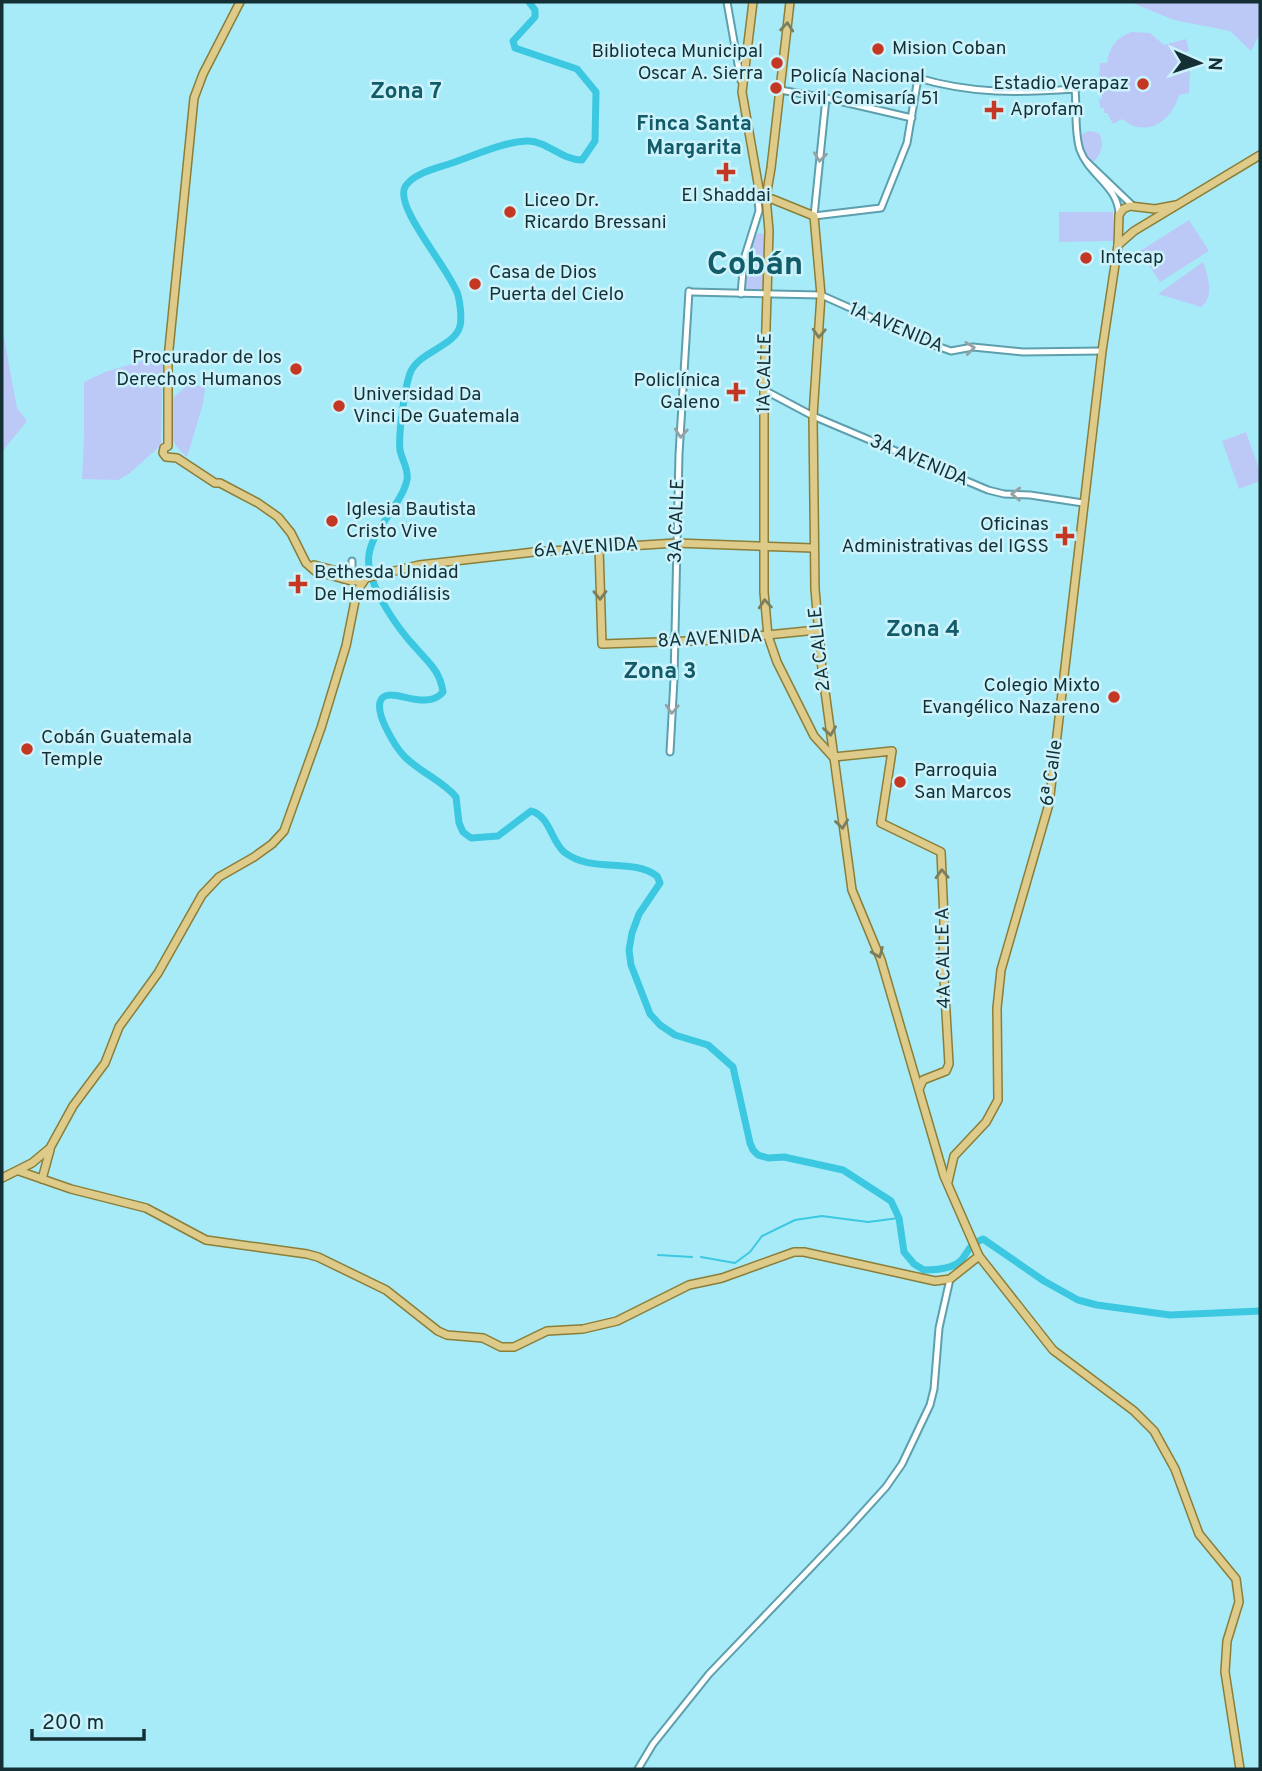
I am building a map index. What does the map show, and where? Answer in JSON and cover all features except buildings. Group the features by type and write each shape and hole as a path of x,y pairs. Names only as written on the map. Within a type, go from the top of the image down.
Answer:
{"main road":[{"path":"240,2 194,98 169,348 166,404 171,451 278,517 291,533 306,563 315,571 351,581 364,580"},
{"path":"753,2 743,92 757,184"},
{"name":"1A CALLE","path":"790,2 766,197 769,232 763,547 768,636 801,713 814,736 834,757"},
{"path":"1118,245 1137,229 1260,155"},
{"path":"772,200 814,216"},
{"path":"1137,229 1125,229 1119,218 1123,209 1175,205"},
{"path":"1136,206 1144,217 1137,229"},
{"name":"2A CALLE","path":"814,216 821,295 813,416 813,548 817,630 852,890 881,960 939,1160 978,1253 1053,1350 1134,1411 1154,1431 1175,1469 1199,1534 1236,1579 1238,1602 1227,1642 1225,1672 1240,1769"},
{"name":"6ª Calle","path":"954,1156 986,1122 998,1100 997,1008 1001,970 1049,804 1083,503 1118,245 1119,218"},
{"name":"6A AVENIDA","path":"364,580 443,561 599,547 676,543 813,548"},
{"name":"8A AVENIDA","path":"599,547 601,644 768,636 817,630"},
{"path":"300,548 317,567 364,580"},
{"path":"2,1178 19,1171 50,1148 73,1106 105,1063 119,1027 156,975 202,895 219,877 254,857 284,831 349,635 357,591 364,580"},
{"name":"4A CALLE A","path":"834,757 892,751 881,823 941,852 949,1064 946,1071 923,1080 920,1088"},
{"path":"42,1179 50,1148"},
{"path":"939,1160 954,1156 948,1183"},
{"path":"19,1171 146,1208 206,1240 318,1257 386,1290 438,1331 447,1335 483,1338 501,1347 514,1347 547,1331 583,1329 617,1321 689,1285 722,1278 783,1254 804,1252 935,1281 950,1279 978,1253"}],"street":[{"path":"727,2 743,92"},
{"path":"814,216 881,208 907,142 918,78 950,88 983,91 1075,89 1079,143 1088,166 1116,197 1119,218"},
{"path":"780,90 912,118"},
{"name":"2A CALLE","path":"814,216 826,98"},
{"path":"1086,161 1136,206"},
{"path":"741,294 744,259 759,211 757,184"},
{"name":"1A AVENIDA","path":"690,291 821,295 951,351 973,347 1023,352 1102,351"},
{"name":"3A CALLE","path":"670,752 676,543 690,291"},
{"name":"3A AVENIDA","path":"764,390 813,416 988,490 1083,503"},
{"path":"352,561 352,575"},
{"path":"638,1769 653,1744 709,1674 848,1530 886,1487 902,1464 926,1416 931,1399 939,1328 950,1279"}],"shaded area":[{"path":"1130,2 1260,2 1260,33 1251,51 1230,31 1174,20"},
{"name":"Estadio Verapaz","path":"1131,32 1150,33 1164,45 1186,39 1189,50 1180,58 1180,70 1190,71 1189,93 1179,95 1164,120 1145,128 1122,119 1113,124 1107,113 1104,113 1104,108 1100,108 1100,63 1107,63 1114,44"},
{"path":"1089,131 1099,133 1102,141 1094,162 1085,154 1080,135"},
{"path":"1059,212 1113,212 1113,241 1059,242"},
{"path":"1189,220 1209,251 1160,282 1140,251"},
{"path":"756,234 766,235 764,289 746,292 745,269"},
{"path":"1203,262 1209,292 1201,307 1158,294"},
{"path":"2,327 17,408 27,421 2,452"},
{"path":"163,355 161,445 130,473 118,480 82,479 86,439 84,382 105,372"},
{"path":"187,385 205,388 203,404 187,457 175,444 169,425 171,400"},
{"path":"1246,432 1260,472 1260,481 1239,489 1222,441"}],"waterway":[{"path":"529,2 535,10 535,17 513,41 515,48 577,69 596,92 595,141 582,160 568,157 535,142 510,143 426,172 405,187 404,197 408,210 454,285 461,319 452,339 422,358 411,371 404,398 400,443 407,480 398,501 377,533 369,555 371,576 381,599 402,631 433,668 443,692 426,700 390,695 384,697 380,702 380,712 392,739 410,762 456,797 459,823 463,832 471,838 498,836 531,811 542,818 564,852 575,859 635,867 657,876 660,883 639,914 629,950 631,965 650,1014 675,1035 708,1045 733,1067 750,1143 758,1155 768,1158 784,1157 843,1170 891,1201 899,1218 904,1252 914,1264 924,1270 950,1267 958,1263 973,1245 983,1239 1044,1281 1078,1300 1097,1305 1170,1315 1260,1311"},
{"path":"701,1257 735,1263 750,1252 762,1236 795,1220 822,1216 868,1222 899,1218"},
{"path":"658,1255 692,1257"}],"place":[{"name":"Mision Coban","path":"878,49"},
{"name":"Biblioteca Municipal Oscar A. Sierra","path":"777,63"},
{"name":"Estadio Verapaz","path":"1143,84"},
{"name":"Policía Nacional Civil Comisaría 51","path":"776,88"},
{"name":"Aprofam","path":"994,110"},
{"name":"El Shaddai","path":"726,172"},
{"name":"Liceo Dr. Ricardo Bressani","path":"510,212"},
{"name":"Intecap","path":"1086,258"},
{"name":"Casa de Dios Puerta del Cielo","path":"475,284"},
{"name":"Procurador de los Derechos Humanos","path":"296,369"},
{"name":"Policlínica Galeno","path":"736,392"},
{"name":"Universidad Da Vinci De Guatemala","path":"339,406"},
{"name":"Iglesia Bautista Cristo Vive","path":"332,521"},
{"name":"Oficinas Administrativas del IGSS","path":"1065,536"},
{"name":"Bethesda Unidad De Hemodiálisis","path":"298,584"},
{"name":"Colegio Mixto Evangélico Nazareno","path":"1114,697"},
{"name":"Cobán Guatemala Temple","path":"27,749"},
{"name":"Parroquia San Marcos","path":"900,782"}],"district":[{"name":"Zona 7","path":"406,92"},
{"name":"Finca Santa Margarita","path":"694,136"},
{"name":"Cobán","path":"755,266"},
{"name":"Zona 4","path":"923,630"},
{"name":"Zona 3","path":"660,672"}]}
